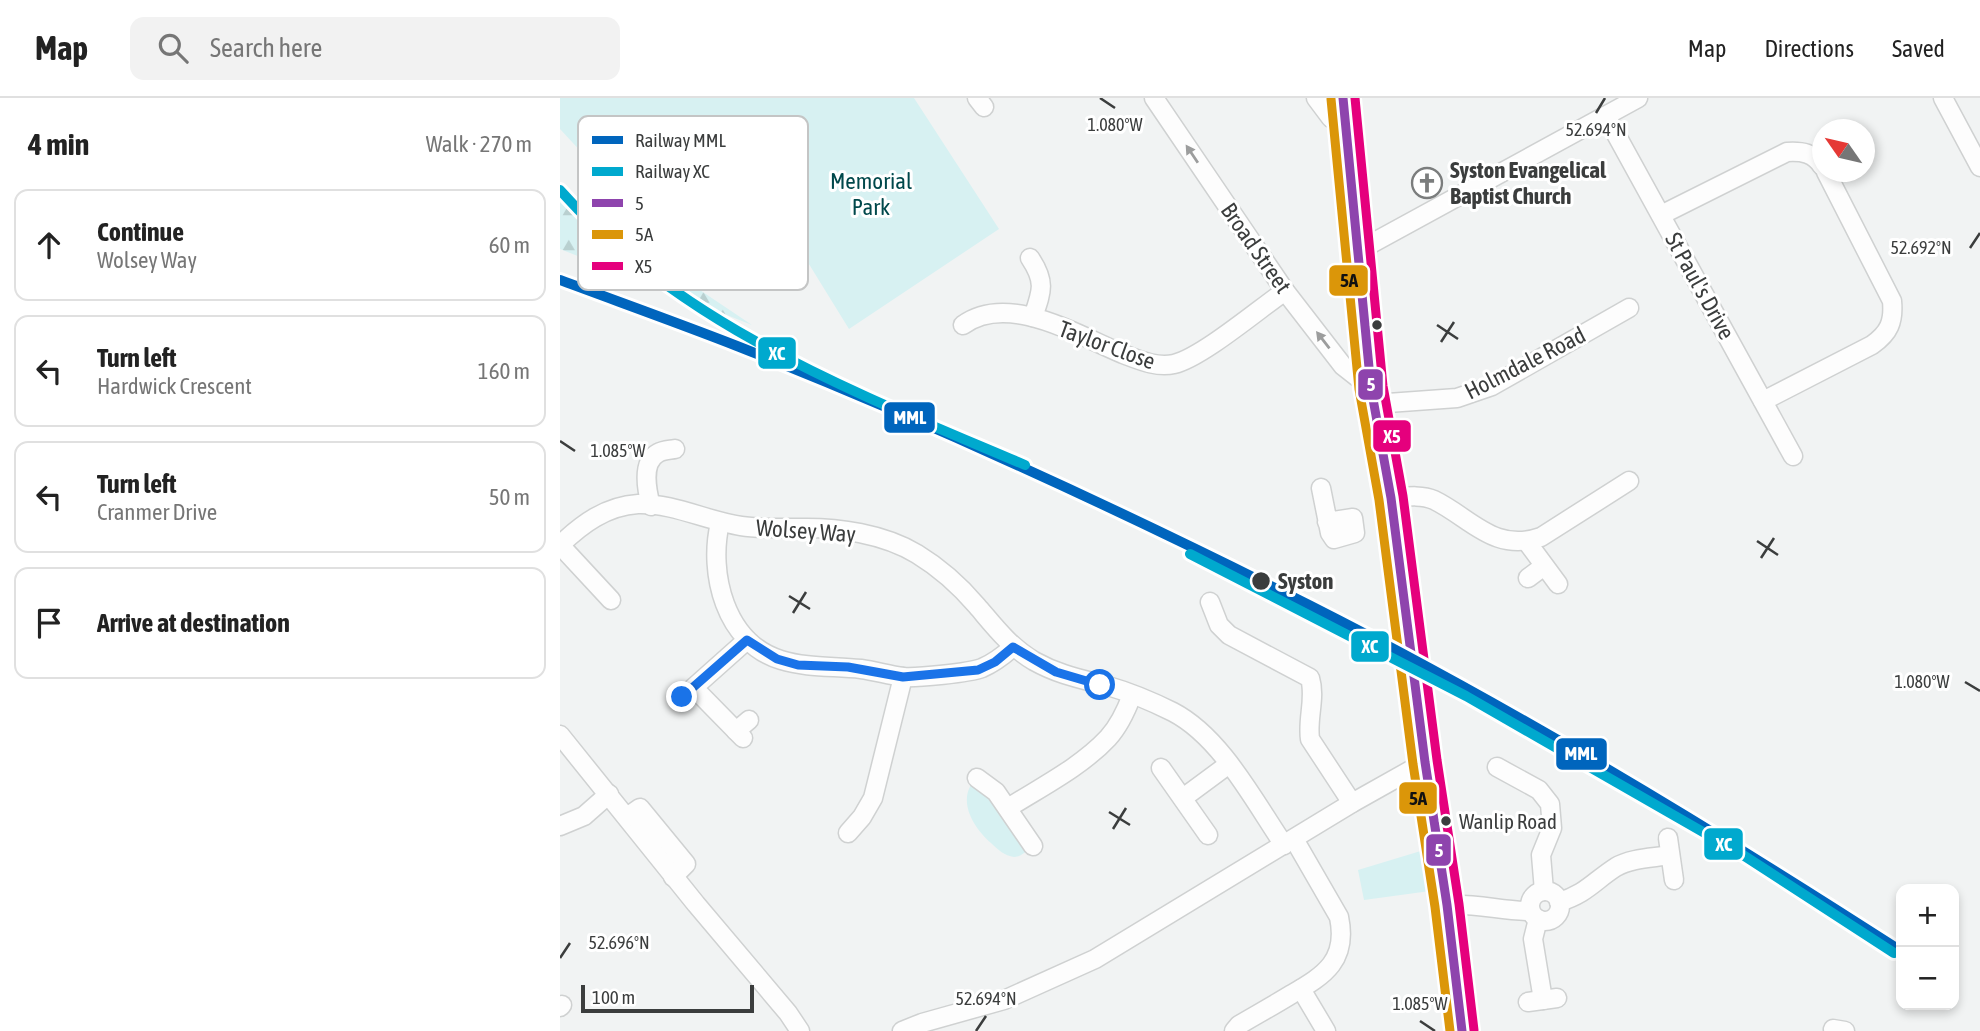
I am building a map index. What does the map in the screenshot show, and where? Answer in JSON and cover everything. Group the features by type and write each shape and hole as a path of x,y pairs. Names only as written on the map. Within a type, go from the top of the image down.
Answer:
{"street":[{"name":"Broad Street","path":"1154,98 1285,291 1343,366 1372,396"},
{"path":"1316,98 1331,118 1346,122"},
{"path":"1343,98 1372,396 1391,498 1462,1031"},
{"path":"1358,251 1638,98"},
{"path":"1943,98 1980,167"},
{"name":"St Paul's Drive","path":"1606,116 1793,456"},
{"path":"1661,215 1787,152 1800,151 1812,157"},
{"path":"1763,401 1872,345 1884,336 1893,321 1892,301 1831,182"},
{"name":"Taylor Close","path":"1031,257 1039,271 1042,286 1033,317"},
{"name":"Taylor Close","path":"968,315 1011,312 1033,317 1130,357 1164,366 1191,358 1285,291"},
{"name":"Holmdale Road","path":"1372,396 1457,398 1492,386 1629,309"},
{"path":"651,506 647,477 651,447 675,449"},
{"path":"1391,498 1413,496 1433,500 1487,535 1527,542 1541,537 1629,481"},
{"path":"1321,488 1327,522"},
{"name":"Wolsey Way","path":"560,545 578,528 608,510 638,505 681,511 720,523 767,529 832,529 860,534 915,552 954,581 1013,647 1056,672 1109,687 1174,712 1216,746 1289,842 1339,917 1342,930 1333,963 1322,976 1239,1025 1234,1031"},
{"path":"720,523 715,559 721,598 747,640 777,659 798,665 848,667 903,677 978,670 995,662 1013,647"},
{"path":"1527,542 1558,584"},
{"path":"560,545 614,603"},
{"path":"1528,578 1544,566"},
{"path":"1210,602 1219,625 1229,635 1310,678 1310,738 1352,803"},
{"path":"743,730 688,692 747,640"},
{"path":"845,835 862,817 873,798 903,677"},
{"path":"1008,808 1080,750 1108,738 1123,718 1132,695"},
{"path":"560,735 673,877 802,1028"},
{"path":"902,1031 1004,1000 1095,959 1352,803 1425,762"},
{"path":"1183,799 1229,764"},
{"path":"1161,768 1208,835"},
{"path":"975,776 996,792 1033,846"},
{"path":"1447,905 1468,904 1552,919 1558,911 1551,897 1541,855 1552,828 1550,804 1539,790 1503,776"},
{"path":"560,826 584,816 609,794"},
{"path":"1542,1000 1534,939 1534,915 1530,905 1534,896 1580,894 1615,867 1669,847 1674,880"},
{"path":"1301,989 1331,1027"}],"green space":[{"name":"Memorial Park","path":"560,98 914,98 999,229 849,329 808,263 808,116 578,116 578,148 560,129"},
{"path":"560,184 578,203 578,256 560,249"},
{"path":"664,290 700,290 752,325"},
{"path":"977,778 1033,846 1022,855 1014,857 1001,852 973,821 967,794"},
{"path":"1424,850 1430,891 1364,900 1358,870"}],"rail line":[{"name":"XC","path":"560,190 578,208"},
{"name":"MML","path":"560,280 578,287"},
{"name":"MML","path":"587,290 737,346 943,432 1147,525 1281,591 1440,674 1596,762 1896,948"},
{"name":"XC","path":"674,290 717,319 776,353 900,412 1025,465"},
{"name":"XC","path":"1190,554 1466,696 1743,855 1894,953"}],"transit line":[{"name":"5","path":"1343,98 1371,388 1391,498 1462,1031"},
{"name":"X5","path":"1355,98 1383,386 1403,496 1474,1030"},
{"name":"5A","path":"1331,99 1359,389 1379,500 1450,1031"}],"place":[{"name":"Syston Evangelical Baptist Church","path":"1427,183"},
{"name":"Syston","path":"1261,581"},
{"name":"Wanlip Road","path":"1446,821"}],"route":[{"path":"682,697 747,640 777,659 798,665 848,667 903,677 978,670 995,662 1013,647 1056,672 1100,685"}]}
